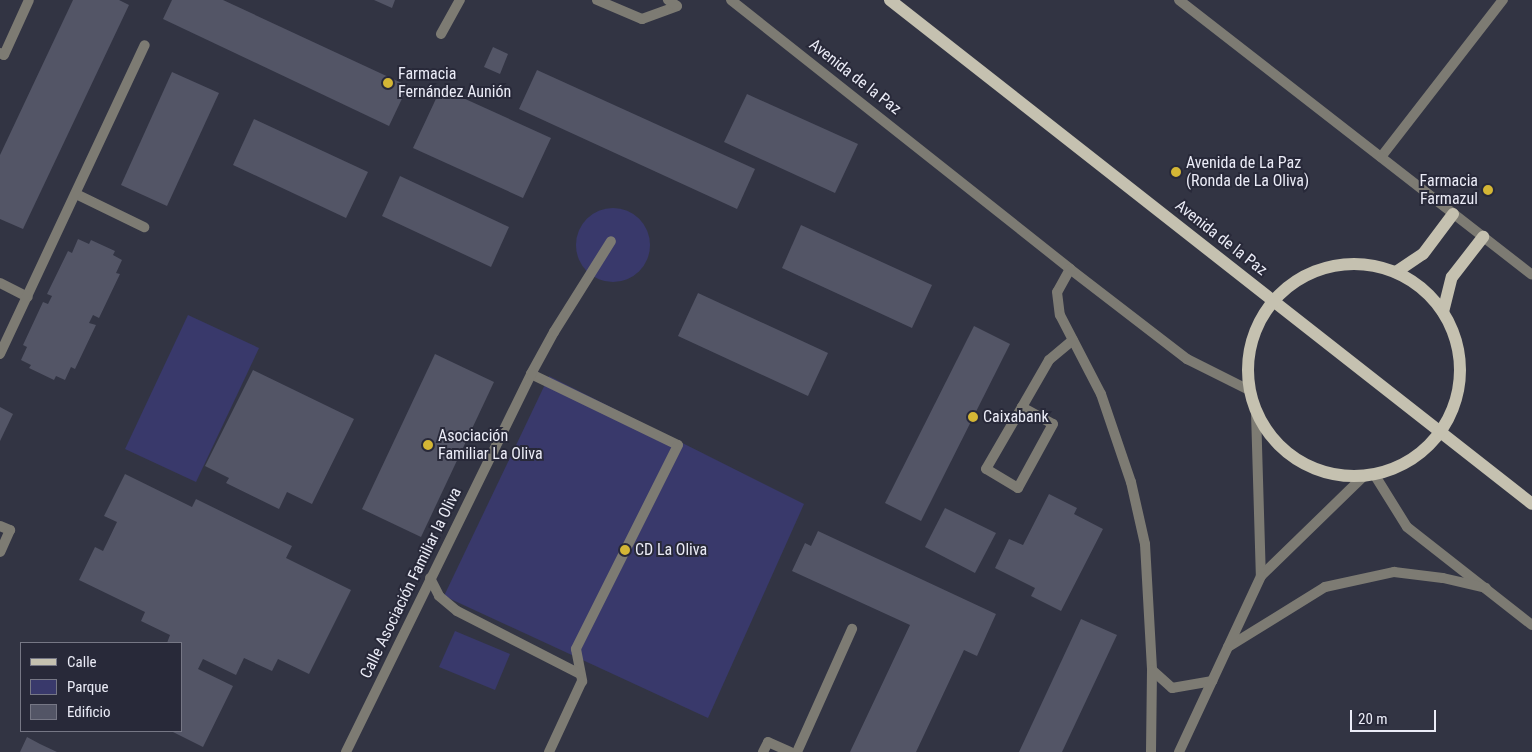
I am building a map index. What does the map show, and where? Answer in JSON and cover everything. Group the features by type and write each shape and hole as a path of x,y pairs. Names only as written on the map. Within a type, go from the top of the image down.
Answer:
{"main road":[{"name":"Avenida de la Paz","path":"890,0 1532,504"},
{"path":"1396,272 1423,254 1453,214"},
{"path":"1443,312 1452,277 1483,237"},
{"path":"1363,264 1396,272 1422,288 1443,312 1457,340 1461,372 1455,403 1441,432 1422,452 1399,466 1370,475 1332,474 1300,462 1274,440 1256,412 1250,390 1248,358 1256,327 1274,300 1299,278 1330,266 1363,264"}],"street":[{"path":"0,53 4,55 29,0"},
{"path":"441,34 460,0"},
{"path":"596,0 642,19 677,6 668,0"},
{"name":"Avenida de la Paz","path":"731,0 1070,269 1188,359 1250,390"},
{"path":"1179,0 1532,275"},
{"path":"1380,157 1503,0"},
{"path":"0,354 145,45"},
{"path":"76,194 144,227"},
{"name":"Calle Asociación Familiar la Oliva","path":"346,752 531,374 554,332 611,241"},
{"path":"1070,269 1057,292 1060,316 1101,394 1131,482 1145,544 1152,670 1151,752"},
{"path":"0,283 28,296"},
{"path":"1022,408 1053,424 1018,488 986,469 1049,360 1073,340"},
{"path":"531,374 678,445 576,649 581,677 549,752"},
{"path":"1256,412 1261,576"},
{"path":"1179,752 1261,576 1370,475 1406,527 1532,624"},
{"path":"0,526 10,530 0,552"},
{"path":"1228,647 1325,588 1394,572 1443,578 1486,588"},
{"path":"430,578 439,596 456,611 581,677"},
{"path":"797,752 852,629"},
{"path":"1152,670 1172,688 1212,681"},
{"path":"763,752 768,742 790,752"}],"green space":[{"path":"613,208 627,211 639,219 647,231 650,245 647,259 639,271 627,279 613,282 599,279 587,271 579,259 576,245 579,231 587,219 599,211"},
{"path":"188,315 259,348 196,482 125,449"},
{"name":"CD La Oliva","path":"549,376 804,504 708,718 444,596"},
{"path":"455,631 510,654 495,690 439,667"}],"building":[{"path":"73,0 119,0 129,5 23,229 0,219 0,155"},
{"path":"172,0 223,0 408,86 389,126 163,19"},
{"path":"374,0 395,0 392,8"},
{"path":"493,47 508,54 500,74 484,67"},
{"path":"537,70 755,169 737,209 519,109"},
{"path":"172,72 219,93 167,206 121,185"},
{"path":"441,88 551,138 523,198 413,148"},
{"path":"747,94 858,144 835,193 724,142"},
{"path":"254,119 368,172 346,218 233,165"},
{"path":"400,176 509,227 491,267 382,216"},
{"path":"801,225 932,285 912,328 782,268"},
{"path":"78,239 89,244 91,240 115,251 113,255 122,260 116,273 120,274 99,318 93,315 89,323 96,325 75,369 71,367 65,380 56,376 54,380 29,368 31,365 21,360 27,347 23,345 43,302 48,304 52,296 47,294 68,251 72,253"},
{"path":"698,293 828,353 808,396 678,336"},
{"path":"974,326 1010,344 921,521 885,503"},
{"name":"Asociación Familiar La Oliva","path":"435,354 494,382 421,537 362,509"},
{"path":"253,370 354,419 312,504 287,492 279,509 226,483 229,478 205,466"},
{"path":"0,407 13,414 0,441"},
{"path":"125,474 192,507 196,499 292,546 286,558 351,590 309,674 278,659 272,671 244,658 236,675 203,659 198,669 233,686 203,747 173,732 182,732 182,642 167,642 170,635 141,621 145,612 79,580 95,547 103,551 117,522 104,516"},
{"path":"1049,494 1077,508 1074,514 1103,529 1061,611 1031,596 1035,588 995,568 1009,539 1023,545"},
{"path":"945,508 996,533 975,573 925,547"},
{"path":"818,531 996,614 977,656 964,650 916,752 850,752 910,625 792,571 805,543 811,546"},
{"path":"1081,619 1117,635 1062,752 1019,752"},
{"path":"27,737 40,744 57,752 20,752"}],"place":[{"name":"Farmacia Fernández Aunión","path":"388,83"},
{"name":"Avenida de La Paz (Ronda de La Oliva)","path":"1176,172"},
{"name":"Farmacia Farmazul","path":"1488,190"},
{"name":"Caixabank","path":"973,417"},
{"name":"Asociación Familiar La Oliva","path":"428,445"},
{"name":"CD La Oliva","path":"625,550"}]}
